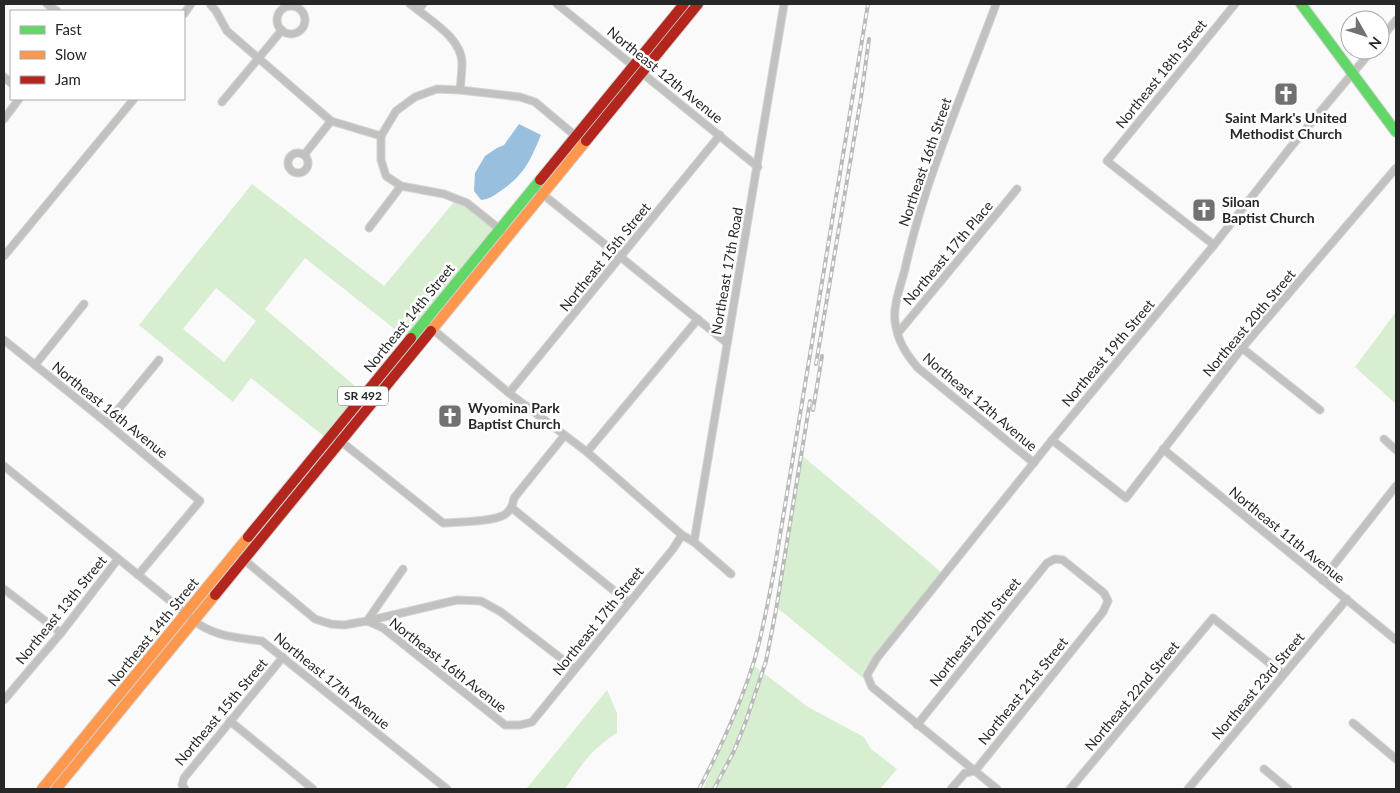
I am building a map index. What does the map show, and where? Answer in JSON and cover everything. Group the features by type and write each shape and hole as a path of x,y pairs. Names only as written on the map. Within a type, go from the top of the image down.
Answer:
{"main road":[{"name":"Northeast 14th Street","path":"42,789 240,556 336,437 423,322 504,232 542,194 580,140 637,69 684,4"},
{"name":"Northeast 14th Street","path":"637,69 698,4"},
{"path":"1302,4 1354,72 1396,132"},
{"name":"Northeast 14th Street","path":"336,437 432,329 504,232 534,187 580,140"},
{"name":"Northeast 14th Street","path":"56,789 190,617"}],"street":[{"path":"210,4 216,10 227,30 331,121 381,136"},
{"path":"410,4 447,34 457,45 462,60 460,90"},
{"path":"418,10 423,4"},
{"name":"Northeast 12th Avenue","path":"557,4 758,167"},
{"name":"Northeast 17th Road","path":"694,542 784,4"},
{"name":"Northeast 16th Street","path":"898,333 895,320 897,304 917,220 930,179 996,4"},
{"name":"Northeast 18th Street","path":"1214,245 1107,161 1235,4"},
{"path":"292,6 303,12 305,21 302,29 290,34 282,30 278,23 281,10 292,6"},
{"path":"222,102 282,30"},
{"name":"Northeast 19th Street","path":"916,725 872,687 866,675 877,658 1052,440 1214,245 1290,148 1364,60"},
{"path":"504,232 467,204 444,194 401,186 386,176 381,160 381,136 396,111 415,97 437,89 520,97 535,102 580,140"},
{"path":"4,119 18,100"},
{"path":"4,256 133,100"},
{"path":"304,155 331,121"},
{"name":"Northeast 15th Street","path":"509,393 720,135"},
{"name":"Northeast 20th Street","path":"1126,498 1242,348 1396,168"},
{"path":"369,228 401,186"},
{"path":"534,187 727,343"},
{"name":"Northeast 17th Place","path":"898,333 1017,189"},
{"path":"35,366 84,304"},
{"path":"587,452 698,319"},
{"path":"423,322 509,393 587,452 682,535 694,542 731,574"},
{"name":"Northeast 12th Avenue","path":"898,333 904,351 918,368 1034,463"},
{"name":"Northeast 16th Avenue","path":"4,340 200,501 138,575"},
{"path":"1242,348 1320,410"},
{"path":"107,423 159,360"},
{"path":"336,437 444,523 476,521 504,515 512,508 514,498 564,436"},
{"name":"Northeast 12th Avenue","path":"1052,440 1126,498"},
{"path":"1384,440 1396,450"},
{"name":"Northeast 11th Avenue","path":"1162,449 1396,640"},
{"name":"Northeast 17th Avenue","path":"4,466 206,629 226,636 262,641 447,789"},
{"path":"1322,580 1396,486"},
{"path":"512,508 628,602"},
{"name":"Northeast 17th Street","path":"520,726 532,722 673,549 682,535"},
{"name":"Northeast 16th Avenue","path":"240,556 315,619 331,624 344,625 367,621 383,628 505,726 520,726"},
{"name":"Northeast 13th Street","path":"4,700 60,633 118,558"},
{"name":"Northeast 20th Street","path":"916,725 1047,563 1055,559 1063,560 1104,593 1108,602"},
{"path":"367,621 403,569"},
{"path":"4,589 60,633"},
{"name":"Northeast 23rd Street","path":"1188,789 1347,599"},
{"path":"367,621 457,600 481,601 501,612 574,669"},
{"name":"Northeast 21st Street","path":"951,789 965,773 975,771 1103,612 1108,602"},
{"name":"Northeast 22nd Street","path":"1070,789 1213,618 1283,674"},
{"name":"Northeast 15th Street","path":"183,787 184,778 284,657"},
{"path":"230,721 313,789"},
{"path":"1353,722 1396,759"},
{"path":"916,725 997,789"},
{"path":"1264,769 1288,789"}],"green space":[{"path":"252,184 384,286 454,202 469,209 495,229 406,338 305,258 265,309 362,392 325,437 251,378 233,402 139,325","holes":["216,288 256,321 224,362 183,329"]},
{"path":"1396,312 1396,404 1355,367"},
{"path":"799,453 941,572 862,673 863,678 775,606"},
{"path":"753,665 808,707 864,737 871,749 897,769 880,789 703,789 747,685"},
{"path":"607,690 617,713 617,733 593,751 565,789 526,789"}],"water":[{"path":"519,124 541,135 530,159 522,172 510,184 487,199 481,200 474,191 475,173 485,156 504,145"}],"railway":[{"path":"699,789 737,709 755,658 764,622 776,560 868,4"},
{"path":"816,364 861,98 869,39"},
{"path":"813,410 822,356"},
{"path":"714,789 734,751 766,661 810,401"}],"traffic: fast":[{"path":"1301,4 1396,132"},
{"path":"411,338 540,180"}],"traffic: slow":[{"path":"431,331 586,141"},
{"path":"42,789 248,537"},
{"path":"56,789 215,595"}],"traffic: jam":[{"path":"540,180 684,4"},
{"path":"586,141 698,4"},
{"path":"215,595 431,331"},
{"path":"248,537 411,338"}],"place":[{"name":"Saint Mark's United Methodist Church","path":"1286,94"},
{"name":"Siloan Baptist Church","path":"1204,210"},
{"name":"Wyomina Park Baptist Church","path":"450,416"}]}
